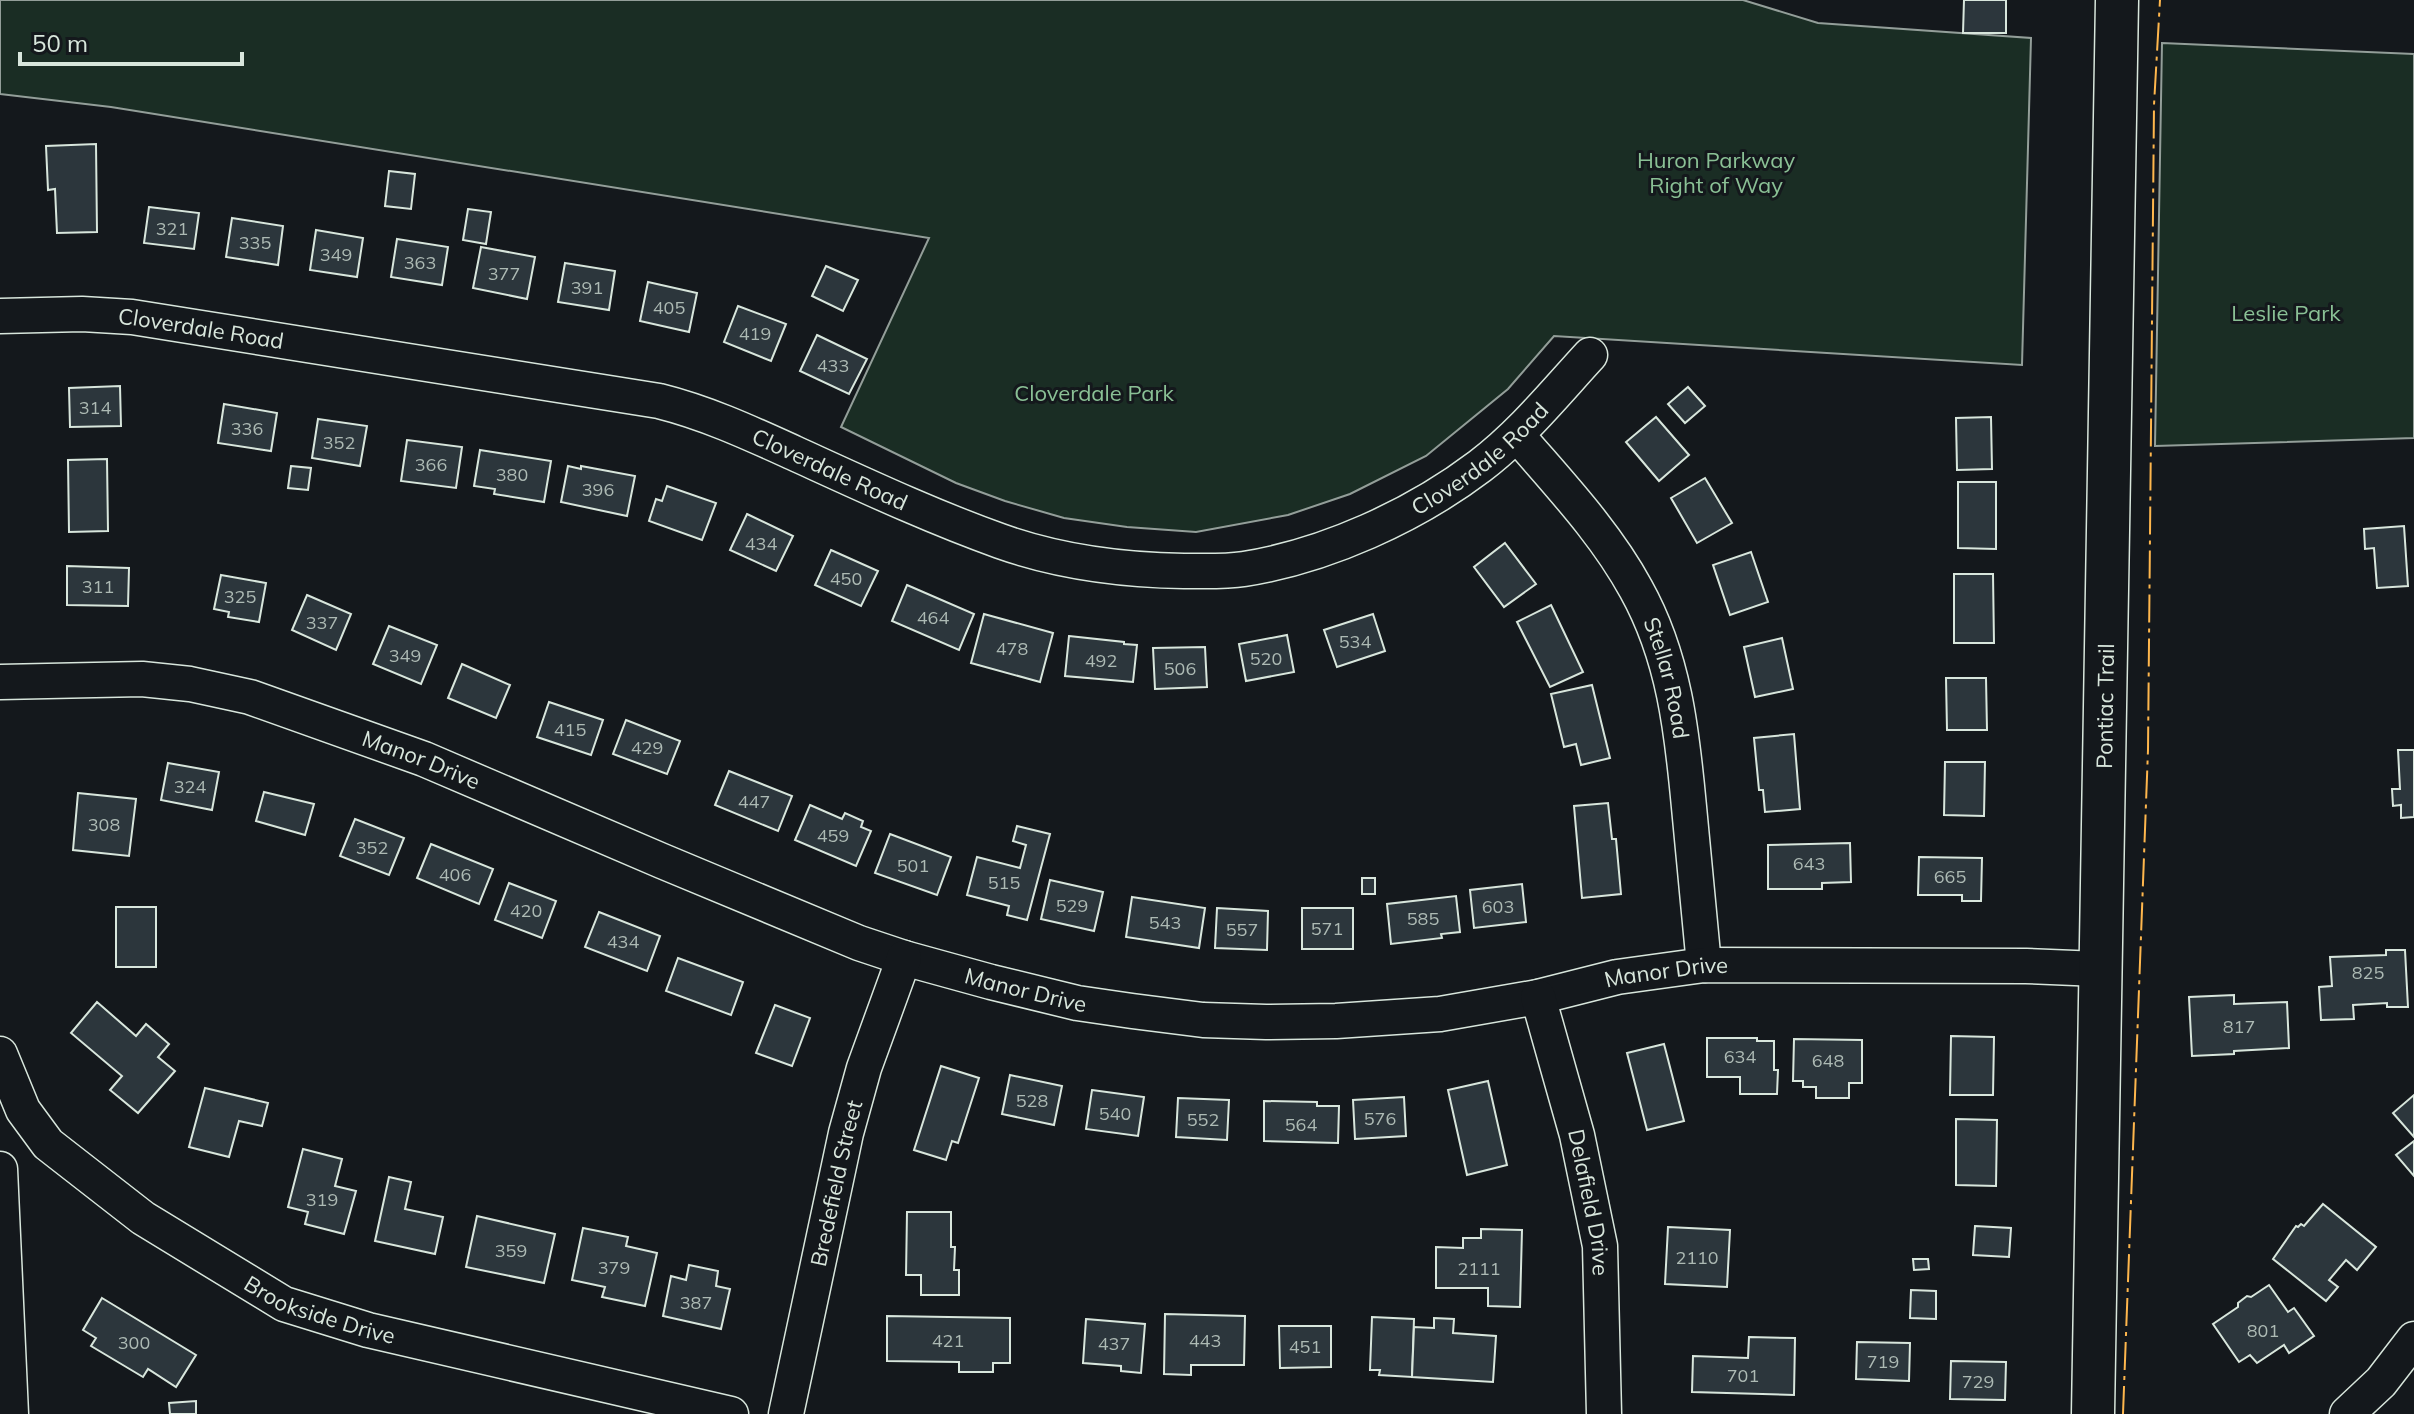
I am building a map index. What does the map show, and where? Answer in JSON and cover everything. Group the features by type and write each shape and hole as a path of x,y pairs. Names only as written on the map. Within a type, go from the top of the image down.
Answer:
{"main road":[{"name":"Pontiac Trail","path":"2093,1414 2117,0"}],"street":[{"name":"Cloverdale Road","path":"0,316 82,314 132,317 659,401 712,417 1000,541 1091,565 1122,569 1241,569 1269,564 1388,522 1441,494 1482,465 1517,435 1590,355"},
{"name":"Stellar Road","path":"1517,435 1583,512 1617,558 1652,622 1664,653 1682,731 1704,965"},
{"name":"Manor Drive","path":"0,682 142,679 190,684 270,703 424,759 859,943 904,958 1077,1003 1203,1020 1322,1021 1440,1014 1538,997 1617,977 1704,965 2099,969"},
{"name":"Bredefield Street","path":"786,1414 846,1133 864,1068 904,958"},
{"name":"Delafield Drive","path":"1538,997 1577,1135 1600,1246 1604,1414"},
{"name":"Brookside Drive","path":"0,1054 23,1110 48,1144 143,1218 284,1304 368,1330 731,1414"},
{"path":"0,1169 11,1414"},
{"path":"2347,1414 2381,1382 2414,1339"}],"green space":[{"name":"Huron Parkway Right of Way","path":"0,0 1743,0 1818,23 2031,38 2022,365 1554,336 1508,389 1426,456 1350,494 1288,515 1196,532 1064,518 956,483 841,427 929,238 111,107 0,94"},
{"name":"Leslie Park","path":"2162,43 2414,54 2414,438 2155,446"}],"building":[{"path":"1964,0 2006,0 2006,33 1963,33"},
{"path":"96,144 97,232 57,233 55,189 48,190 46,146"},
{"path":"389,171 415,174 411,209 385,206"},
{"path":"149,207 199,213 194,249 144,243"},
{"path":"468,209 491,212 486,244 463,240"},
{"path":"232,218 283,226 278,265 226,257"},
{"path":"316,230 363,238 357,277 310,270"},
{"path":"397,239 448,247 442,285 391,277"},
{"path":"481,247 535,257 527,299 473,288"},
{"path":"565,263 615,271 609,310 558,302"},
{"path":"826,266 858,280 843,311 812,296"},
{"path":"648,282 697,293 689,332 640,321"},
{"path":"738,306 786,324 771,361 724,342"},
{"path":"817,335 867,359 849,394 800,371"},
{"path":"120,386 121,426 70,427 69,388"},
{"path":"1688,387 1705,406 1685,423 1668,404"},
{"path":"224,404 277,413 271,451 218,443"},
{"path":"1656,417 1689,455 1659,481 1626,442"},
{"path":"1991,417 1992,469 1957,470 1956,418"},
{"path":"318,419 367,426 360,466 312,458"},
{"path":"407,440 462,447 456,488 401,481"},
{"path":"480,450 551,461 544,502 494,494 495,489 474,486"},
{"path":"107,459 108,531 69,532 68,460"},
{"path":"291,466 311,468 308,490 288,488"},
{"path":"568,466 635,476 627,516 561,502"},
{"path":"1705,478 1732,523 1697,543 1671,498"},
{"path":"1958,482 1996,482 1996,549 1958,548"},
{"path":"667,486 716,503 702,540 649,521 656,499 662,501"},
{"path":"747,514 793,536 776,571 730,550"},
{"path":"2404,526 2408,586 2377,588 2374,548 2365,549 2364,529"},
{"path":"1505,543 1536,584 1504,607 1474,567"},
{"path":"831,550 878,571 861,606 815,585"},
{"path":"1751,552 1768,602 1730,615 1713,565"},
{"path":"67,566 129,568 128,606 67,605"},
{"path":"1954,574 1993,574 1994,643 1954,643"},
{"path":"221,575 266,583 259,622 228,617 229,612 214,609"},
{"path":"907,585 974,614 959,650 892,621"},
{"path":"307,595 351,614 336,650 292,630"},
{"path":"1551,605 1583,672 1550,687 1517,622"},
{"path":"984,614 1053,633 1040,682 971,663"},
{"path":"1373,614 1385,651 1337,667 1324,630"},
{"path":"389,626 437,645 421,684 373,664"},
{"path":"1287,635 1294,672 1246,681 1239,644"},
{"path":"1069,636 1137,645 1133,682 1065,676"},
{"path":"1782,638 1793,689 1755,697 1744,647"},
{"path":"1205,647 1207,687 1155,689 1153,648"},
{"path":"462,664 510,685 496,718 448,698"},
{"path":"1946,678 1986,678 1987,730 1947,730"},
{"path":"1592,685 1610,758 1581,765 1576,744 1564,747 1551,694"},
{"path":"549,702 603,720 591,755 537,737"},
{"path":"626,720 680,741 667,774 613,754"},
{"path":"1794,734 1800,809 1765,812 1763,790 1759,790 1754,738"},
{"path":"2398,750 2414,750 2414,817 2401,818 2401,805 2393,806 2392,789 2400,789"},
{"path":"1945,762 1985,762 1984,816 1944,815"},
{"path":"168,763 219,772 212,810 161,800"},
{"path":"729,771 792,796 778,831 715,805"},
{"path":"264,792 314,804 305,835 256,821"},
{"path":"78,793 136,799 129,856 73,850"},
{"path":"1608,803 1612,839 1616,839 1621,894 1582,898 1574,806"},
{"path":"810,805 842,819 845,813 863,821 861,827 871,831 856,866 795,840"},
{"path":"355,819 404,838 389,875 340,856"},
{"path":"1017,826 1050,834 1027,920 1007,915 1009,906 967,895 977,857 1020,868 1026,845 1013,841"},
{"path":"890,834 951,857 937,895 875,873"},
{"path":"1850,843 1851,882 1822,883 1822,889 1768,889 1768,845"},
{"path":"431,844 493,869 479,904 417,878"},
{"path":"1919,857 1982,858 1981,901 1962,901 1962,895 1918,895"},
{"path":"1362,878 1375,878 1375,894 1362,894"},
{"path":"1050,880 1103,892 1094,931 1041,919"},
{"path":"509,883 556,901 542,938 495,920"},
{"path":"1522,884 1526,922 1474,928 1470,890"},
{"path":"1456,896 1460,932 1441,934 1442,938 1391,944 1387,904"},
{"path":"1132,897 1205,908 1199,948 1126,937"},
{"path":"116,907 156,907 156,967 116,967"},
{"path":"1217,908 1268,911 1267,950 1215,948"},
{"path":"1302,908 1353,908 1353,949 1302,949"},
{"path":"599,912 660,936 647,971 585,947"},
{"path":"2386,950 2405,950 2408,1007 2387,1007 2387,1003 2353,1005 2354,1019 2321,1020 2319,987 2332,986 2330,957 2386,955"},
{"path":"678,958 743,982 731,1015 666,991"},
{"path":"2234,995 2234,1004 2287,1002 2289,1048 2192,1056 2189,997"},
{"path":"97,1002 136,1036 146,1024 169,1044 158,1057 175,1071 138,1113 110,1090 122,1076 71,1033"},
{"path":"775,1005 810,1018 792,1066 756,1053"},
{"path":"1951,1036 1994,1037 1993,1095 1950,1095"},
{"path":"1707,1038 1774,1041 1777,1094 1740,1094 1740,1077 1707,1077"},
{"path":"1794,1039 1862,1040 1862,1083 1849,1083 1849,1098 1816,1098 1816,1087 1803,1087 1803,1081 1793,1081"},
{"path":"1664,1044 1684,1121 1647,1130 1627,1053"},
{"path":"941,1066 979,1078 958,1143 952,1141 946,1160 914,1150"},
{"path":"1010,1075 1062,1086 1054,1125 1002,1114"},
{"path":"1488,1081 1507,1165 1467,1175 1448,1090"},
{"path":"205,1088 268,1103 262,1126 239,1121 229,1157 189,1147"},
{"path":"1092,1090 1144,1097 1138,1136 1086,1129"},
{"path":"2414,1095 2414,1137 2393,1113"},
{"path":"1404,1097 1406,1136 1355,1139 1353,1100"},
{"path":"1178,1098 1229,1100 1227,1140 1176,1137"},
{"path":"1264,1101 1317,1102 1317,1106 1339,1106 1338,1143 1264,1141"},
{"path":"1956,1119 1997,1120 1996,1186 1956,1185"},
{"path":"2414,1141 2414,1176 2396,1155"},
{"path":"303,1149 342,1159 335,1186 356,1191 344,1234 305,1224 308,1212 288,1207"},
{"path":"389,1177 411,1182 405,1209 443,1217 435,1254 375,1241"},
{"path":"2323,1204 2376,1247 2357,1270 2346,1260 2329,1280 2338,1287 2326,1301 2273,1259 2296,1226 2304,1226"},
{"path":"907,1212 951,1212 951,1247 955,1247 954,1270 959,1270 959,1295 921,1295 921,1275 906,1275"},
{"path":"477,1216 555,1234 544,1283 466,1267"},
{"path":"1975,1226 2011,1228 2009,1257 1973,1255"},
{"path":"1668,1227 1730,1230 1727,1287 1665,1284"},
{"path":"583,1228 628,1237 626,1246 657,1253 645,1306 602,1297 605,1287 572,1280"},
{"path":"1481,1229 1522,1230 1520,1307 1488,1306 1488,1288 1436,1288 1436,1247 1463,1248 1463,1238 1481,1238"},
{"path":"1913,1259 1928,1259 1929,1269 1914,1270"},
{"path":"689,1265 718,1271 716,1286 730,1289 721,1329 663,1316 671,1276 686,1280"},
{"path":"2269,1285 2288,1312 2294,1308 2314,1336 2289,1353 2284,1345 2257,1363 2250,1355 2239,1362 2213,1324 2238,1307 2238,1303 2247,1296 2251,1297"},
{"path":"1911,1290 1936,1291 1936,1319 1910,1318"},
{"path":"102,1298 196,1355 176,1387 148,1369 143,1377 91,1346 96,1338 83,1330"},
{"path":"1165,1314 1245,1316 1244,1365 1191,1365 1191,1375 1164,1374"},
{"path":"887,1316 1010,1318 1010,1363 993,1363 993,1372 959,1372 959,1362 887,1361"},
{"path":"1372,1317 1414,1319 1412,1377 1379,1375 1380,1370 1370,1370"},
{"path":"1434,1318 1454,1319 1453,1333 1496,1336 1493,1382 1412,1377 1414,1327 1434,1328"},
{"path":"1086,1319 1145,1324 1141,1373 1121,1371 1121,1366 1083,1363"},
{"path":"1279,1326 1331,1326 1331,1367 1280,1368"},
{"path":"1749,1337 1795,1338 1794,1395 1692,1392 1693,1356 1748,1358"},
{"path":"1857,1342 1910,1343 1909,1381 1856,1379"},
{"path":"1951,1361 2006,1362 2005,1400 1950,1399"},
{"path":"196,1401 196,1414 170,1414 169,1403"}],"power":[{"path":"2123,1414 2148,750 2154,105 2160,0"}],"park label":[{"name":"Cloverdale Park","path":"1094,393"}]}
